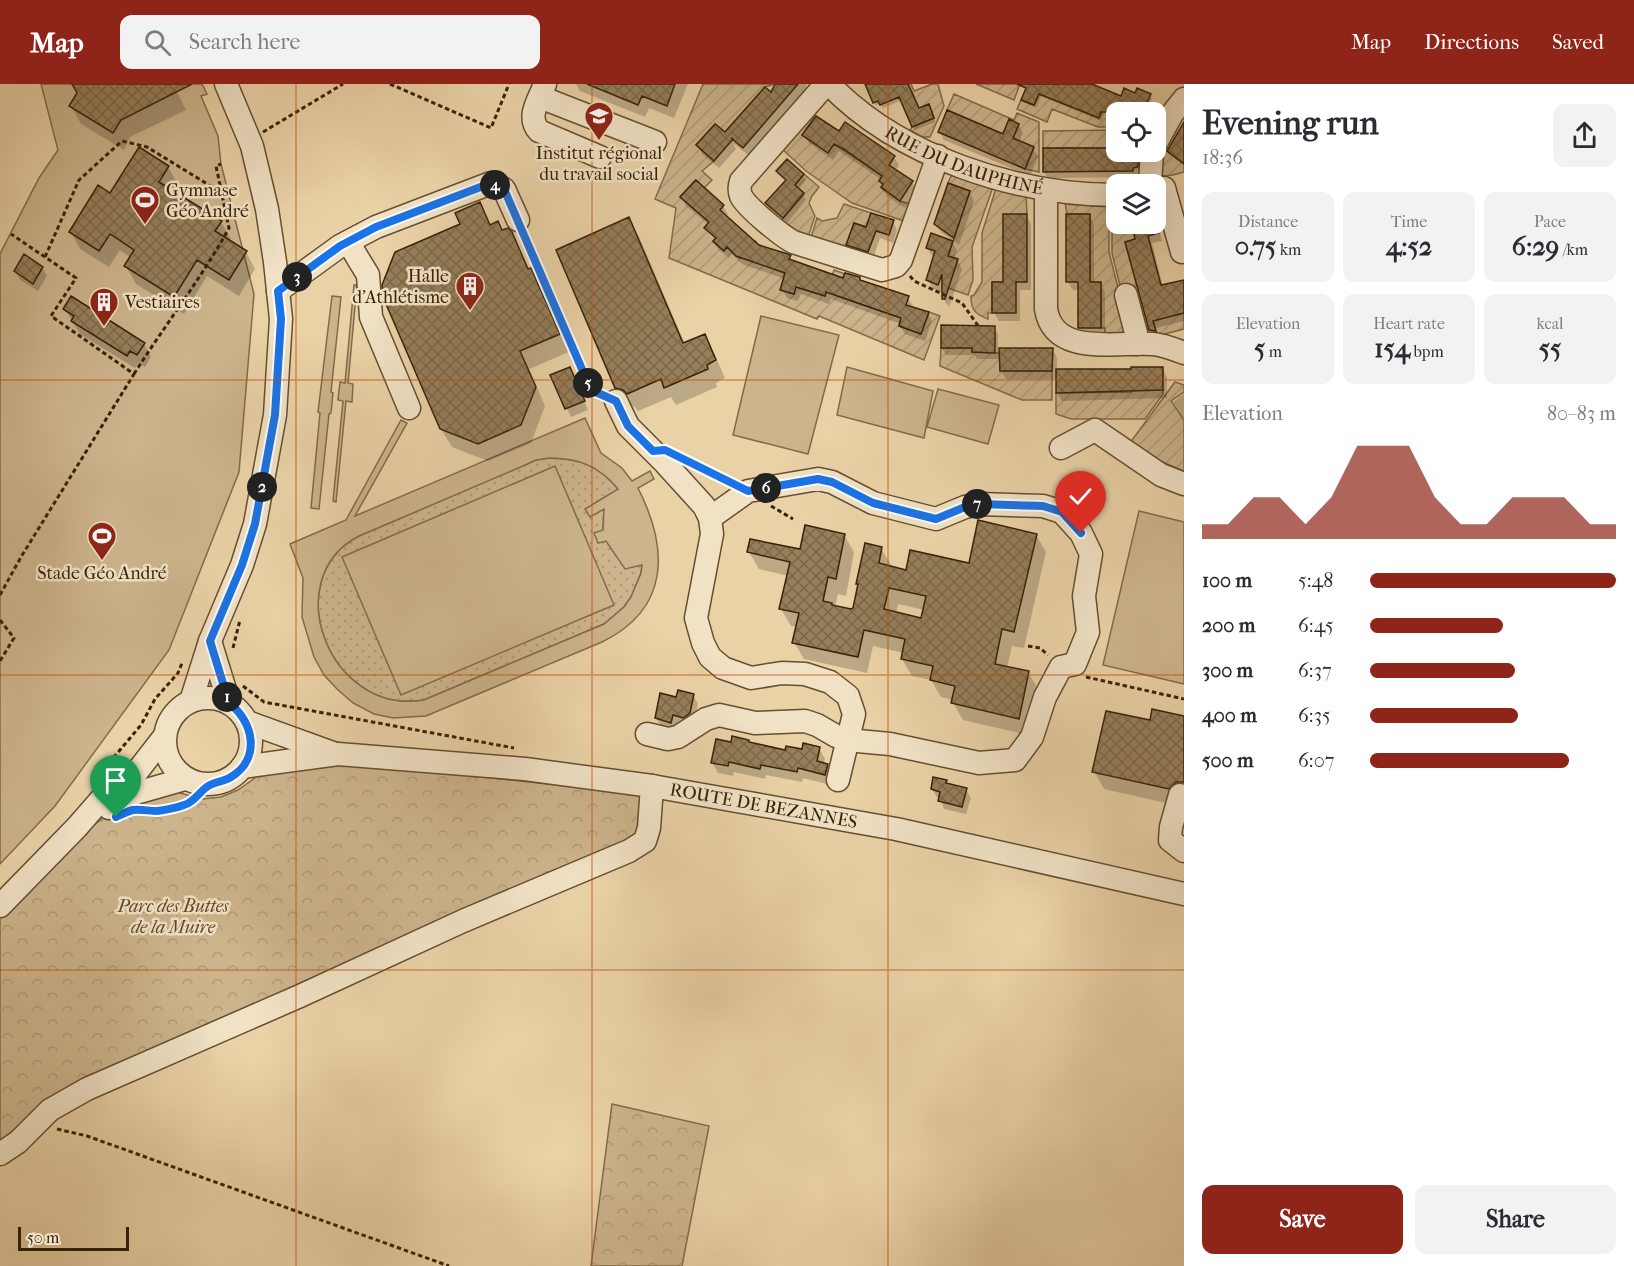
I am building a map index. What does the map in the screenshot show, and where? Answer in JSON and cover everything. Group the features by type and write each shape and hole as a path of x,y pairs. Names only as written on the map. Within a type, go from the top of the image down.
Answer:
{"street":[{"path":"191,701 210,641 242,565 255,524 275,415 281,319 267,209 252,146 226,84"},
{"path":"828,84 741,181 739,188 743,199 777,231 793,242 888,270 899,262 938,156"},
{"name":"RUE DU DAUPHINÉ","path":"828,84 881,125 906,141 938,156 989,175 1046,190 1106,194"},
{"path":"600,157 539,131 533,125 532,118 543,90 655,142"},
{"path":"1166,125 1184,99"},
{"path":"278,291 348,242 376,227 491,183 504,189 518,220"},
{"path":"1046,190 1046,309 1047,318 1053,327 1064,338 1079,343 1165,346 1184,353"},
{"path":"1166,196 1182,252"},
{"path":"348,242 368,275 371,317 409,408"},
{"path":"1126,295 1136,333 1136,344"},
{"path":"616,401 628,426 704,506 710,518 712,534 696,618 703,643 710,657 723,668 752,678 782,673 805,674 830,682 848,696 854,714 838,780"},
{"path":"1061,448 1095,430 1161,475 1184,484"},
{"path":"647,734 668,739 678,737 706,719 718,716 755,723 806,721 848,740 890,744 979,763 1015,760 1032,737 1045,697 1061,667 1075,664 1088,632 1084,596 1091,554 1081,533 1062,512 1043,506 979,504 936,519 873,503 832,482 818,479 748,491 710,518"},
{"path":"210,641 251,741 249,755 233,776 210,785 197,783 176,771 169,761 164,737 167,725 181,706 204,698 217,699 238,712"},
{"name":"ROUTE DE BEZANNES","path":"238,712 338,754"},
{"path":"0,906 104,796 136,773 164,737"},
{"name":"ROUTE DE BEZANNES","path":"242,767 338,754 525,769 652,786 896,829 1184,894"},
{"path":"77,827 136,793 185,778"},
{"path":"0,1154 18,1142 50,1110 87,1089 290,1001 463,921 629,851 645,840 649,828 652,786"},
{"path":"1179,795 1170,840 1184,851"}],"path":[{"path":"248,139 343,84"},
{"path":"390,84 491,128 509,84"},
{"path":"45,257 79,180 122,141 147,147 222,193"},
{"path":"0,595 21,557 162,329 212,259 229,228 216,166 221,164"},
{"path":"518,220 591,390 616,401"},
{"path":"10,234 76,278 51,316 134,374"},
{"path":"899,262 914,281 962,303 979,327"},
{"path":"690,463 748,491 793,519"},
{"path":"232,654 243,611"},
{"path":"0,620 14,638 0,661"},
{"path":"1028,646 1040,648 1070,674 1184,699"},
{"path":"141,725 155,699 178,673 186,655"},
{"path":"237,680 249,697 238,712"},
{"path":"141,810 159,811 187,804 210,785"},
{"path":"35,1125 87,1136 449,1266"}],"green space":[{"name":"Stade Géo André","path":"41,84 202,84 207,94 201,96 218,136 221,164 254,294 239,472 169,650 55,806 0,864 0,254 39,178 58,150"},
{"path":"703,84 775,84 765,87 725,132 715,124 696,145 714,161 702,171 712,180 704,188 695,180 680,197 709,222 716,238 713,242 724,251 727,247 739,258 755,241 779,271 785,273 781,290 793,294 796,287 825,296 834,270 845,274 837,296 901,318 899,326 921,334 929,312 940,316 924,360 819,316 817,319 669,258 676,208 655,199"},
{"path":"887,84 911,84 914,91 938,84 944,106 930,137 922,137 910,130 934,118 929,104 916,110 911,98 914,97 912,92 892,100"},
{"path":"976,84 1020,84 1014,100"},
{"path":"1043,84 1099,118 1106,103 1106,127 1098,127 1052,109 1047,122 1017,109 1021,100 1034,105"},
{"path":"954,94 1014,120 1017,113 1039,122 1039,172 1025,169 1034,148 1013,138 1019,124 1009,120 1003,134 947,110"},
{"path":"812,114 815,116 802,135 828,152 834,144 882,176 879,181 883,184 881,188 900,201 910,204 904,221 852,203 806,171 781,148"},
{"path":"1106,130 1106,148 1043,148 1043,131"},
{"path":"1166,150 1184,164 1184,172 1173,175 1161,174 1158,162 1166,162"},
{"path":"953,172 994,184 972,247 973,280 968,295 948,288 958,259 948,256 970,191 948,183"},
{"path":"804,174 819,187 809,203 815,216 807,240 794,235 781,221 804,194 795,185"},
{"path":"997,185 1026,194 1027,214 1003,282 992,282 992,313 988,313 988,319 975,311 971,296 982,282 982,233"},
{"path":"1065,202 1106,203 1106,234 1109,234 1109,252 1124,312 1126,334 1105,333 1105,328 1101,328 1101,282 1090,282 1090,214 1067,214"},
{"path":"844,204 871,213 866,227 854,223 844,252 810,241 817,218 822,221 837,218"},
{"path":"1112,234 1135,234 1136,239 1125,242 1137,286 1121,290 1112,253"},
{"path":"354,285 357,285 348,383 353,384 352,402 346,401 336,502 333,501 343,401 338,400 340,382 345,383"},
{"path":"332,296 341,297 331,392 333,393 331,413 329,414 319,509 311,508 320,413 318,412"},
{"path":"1147,298 1166,317 1184,313 1184,329 1157,336"},
{"path":"761,316 839,335 808,454 733,435"},
{"path":"941,348 972,348 972,352 1000,353 1000,371 1052,371 1052,400 1022,400 940,366"},
{"path":"847,367 933,391 924,438 837,415"},
{"path":"1175,382 1184,385 1184,392 1171,401 1184,420 1184,471 1127,447"},
{"path":"938,389 999,405 988,444 927,427"},
{"path":"1132,390 1163,390 1163,394 1145,419 1071,419 1056,414 1056,393 1131,392"},
{"path":"585,418 601,453 622,468 632,481 650,471 654,479 638,488 655,533 658,555 657,575 651,595 641,613 624,628 602,642 426,716 393,718 374,714 353,703 324,675 314,657 302,617 303,578 290,544 346,520 401,420 407,423 355,516","holes":["549,458 588,465 603,474 618,489 585,509 590,517 604,509 603,530 594,533 598,543 606,541 625,569 642,565 631,597 624,607 604,624 424,700 391,699 362,687 340,666 325,640 318,611 321,582 334,556 359,536 536,460"]},
{"path":"560,458 588,465 604,475 619,490 604,509 603,530 606,541 642,565 631,597 624,607 604,624 424,700 391,699 362,687 340,666 325,640 318,611 321,582 334,556 359,536 536,460"},
{"path":"555,466 614,605 401,695 342,557"},
{"path":"1139,511 1184,522 1184,684 1103,665"},
{"name":"Parc des Buttes de la Muire","path":"304,764 381,766 641,794 644,836 113,1075 0,1151 0,916 91,827 112,812 166,789 202,799 221,797 238,790 266,770"},
{"path":"612,1104 709,1126 682,1266 591,1266"}],"building":[{"path":"72,84 192,84 121,120 113,133 69,106 77,93"},
{"path":"587,84 675,84 667,106 642,96 638,105"},
{"path":"775,84 798,84 743,148 733,139 714,161 696,145 715,124 725,132 765,87 771,92"},
{"path":"865,84 908,84 919,108 929,104 934,118 912,127 899,97 880,105 878,101 873,103"},
{"path":"1017,84 1092,84 1121,96 1124,88 1135,93 1137,88 1151,94 1147,102 1106,102 1106,112 1101,112 1099,118 1039,94 1034,105 1021,100 1026,88"},
{"path":"947,110 1003,134 1009,119 1019,124 1013,138 1034,147 1025,169 938,132"},
{"path":"816,116 839,131 845,122 895,156 889,165 913,181 900,201 881,187 883,184 879,181 882,176 845,150 834,144 828,153 802,135"},
{"path":"1184,122 1184,164 1167,151"},
{"name":"Gymnase Géo André","path":"139,147 169,166 159,182 222,221 215,231 247,251 229,280 197,260 174,297 124,266 134,250 110,234 99,251 69,232 98,185 110,193"},
{"path":"1043,148 1106,148 1106,162 1138,162 1138,167 1133,168 1133,171 1043,172"},
{"path":"787,159 804,174 795,185 804,193 783,218 765,203 786,180 776,171"},
{"path":"696,180 724,205 720,210 759,245 791,255 789,259 843,278 845,273 860,277 860,280 909,296 906,305 929,312 921,334 899,326 901,318 826,292 825,296 796,287 794,294 780,290 785,273 736,256 727,247 724,251 713,241 716,238 704,228 709,222 680,197"},
{"path":"948,183 970,191 954,238 934,224"},
{"name":"Halle d'Athlétisme","path":"480,202 490,225 498,221 502,230 508,228 512,232 528,269 531,268 560,334 520,351 536,387 521,425 478,444 440,429 383,297 382,285 395,252 460,224 455,213"},
{"path":"871,213 894,220 889,235 876,231 868,252 846,245 854,223 866,227"},
{"path":"1003,214 1027,214 1027,282 1016,282 1016,313 992,313 992,282 1003,282"},
{"path":"1066,214 1090,214 1090,282 1101,282 1101,328 1078,328 1078,282 1066,282"},
{"path":"629,217 683,343 705,334 716,360 707,365 708,369 664,388 661,379 627,394 615,388 556,250"},
{"path":"931,233 953,241 948,256 958,259 945,299 942,299 942,274 938,285 926,280 935,251 926,248"},
{"path":"1134,234 1155,234 1148,236 1161,285 1184,280 1184,313 1153,321 1156,331 1149,330 1125,242 1135,239"},
{"path":"24,254 43,267 33,284 14,271"},
{"name":"Vestiaires","path":"71,296 145,343 137,355 130,351 127,356 71,321 74,316 63,309"},
{"path":"941,325 995,326 995,353 972,352 972,348 941,348"},
{"path":"999,348 1053,348 1052,371 1000,371"},
{"path":"570,367 585,401 565,409 550,375"},
{"path":"1131,367 1163,367 1163,390 1056,393 1056,369 1131,369"},
{"path":"978,520 1037,534 1014,632 1002,629 995,664 1029,671 1019,719 951,703 955,686 930,680 933,666 901,659 905,639 864,630 858,657 792,643 799,613 779,609 790,562 747,552 750,539 800,549 805,525 845,534 836,579 828,577 823,601 851,609 865,543 882,547 879,563 906,570 910,550 969,563","holes":["889,588 926,596 921,618 884,609"]},
{"path":"678,690 694,694 690,713 683,718 673,715 671,723 655,718 660,693 676,697"},
{"path":"1152,709 1184,716 1184,782 1176,782 1169,789 1092,772 1106,711 1150,720"},
{"path":"732,736 785,750 786,746 802,749 803,743 820,747 817,761 828,764 825,775 798,768 797,772 761,765 760,769 729,762 728,766 711,763 716,739 731,742"},
{"path":"933,777 967,788 962,807 938,801 940,792 931,789"}],"place":[{"name":"Institut régional du travail social","path":"599,142"},
{"name":"Gymnase Géo André","path":"145,226"},
{"name":"Halle d'Athlétisme","path":"470,312"},
{"name":"Vestiaires","path":"104,328"},
{"name":"Stade Géo André","path":"102,562"}],"route":[{"path":"116,817 132,810 159,811 187,804 210,785 233,776 249,755 251,741 249,727 244,717 229,703 210,641 242,565 255,524 275,415 281,319 278,291 340,246 376,227 491,183 504,189 591,390 616,401 628,426 653,451 665,450 748,491 818,479 832,482 873,503 936,519 979,504 1043,506 1062,512 1081,533"}]}
